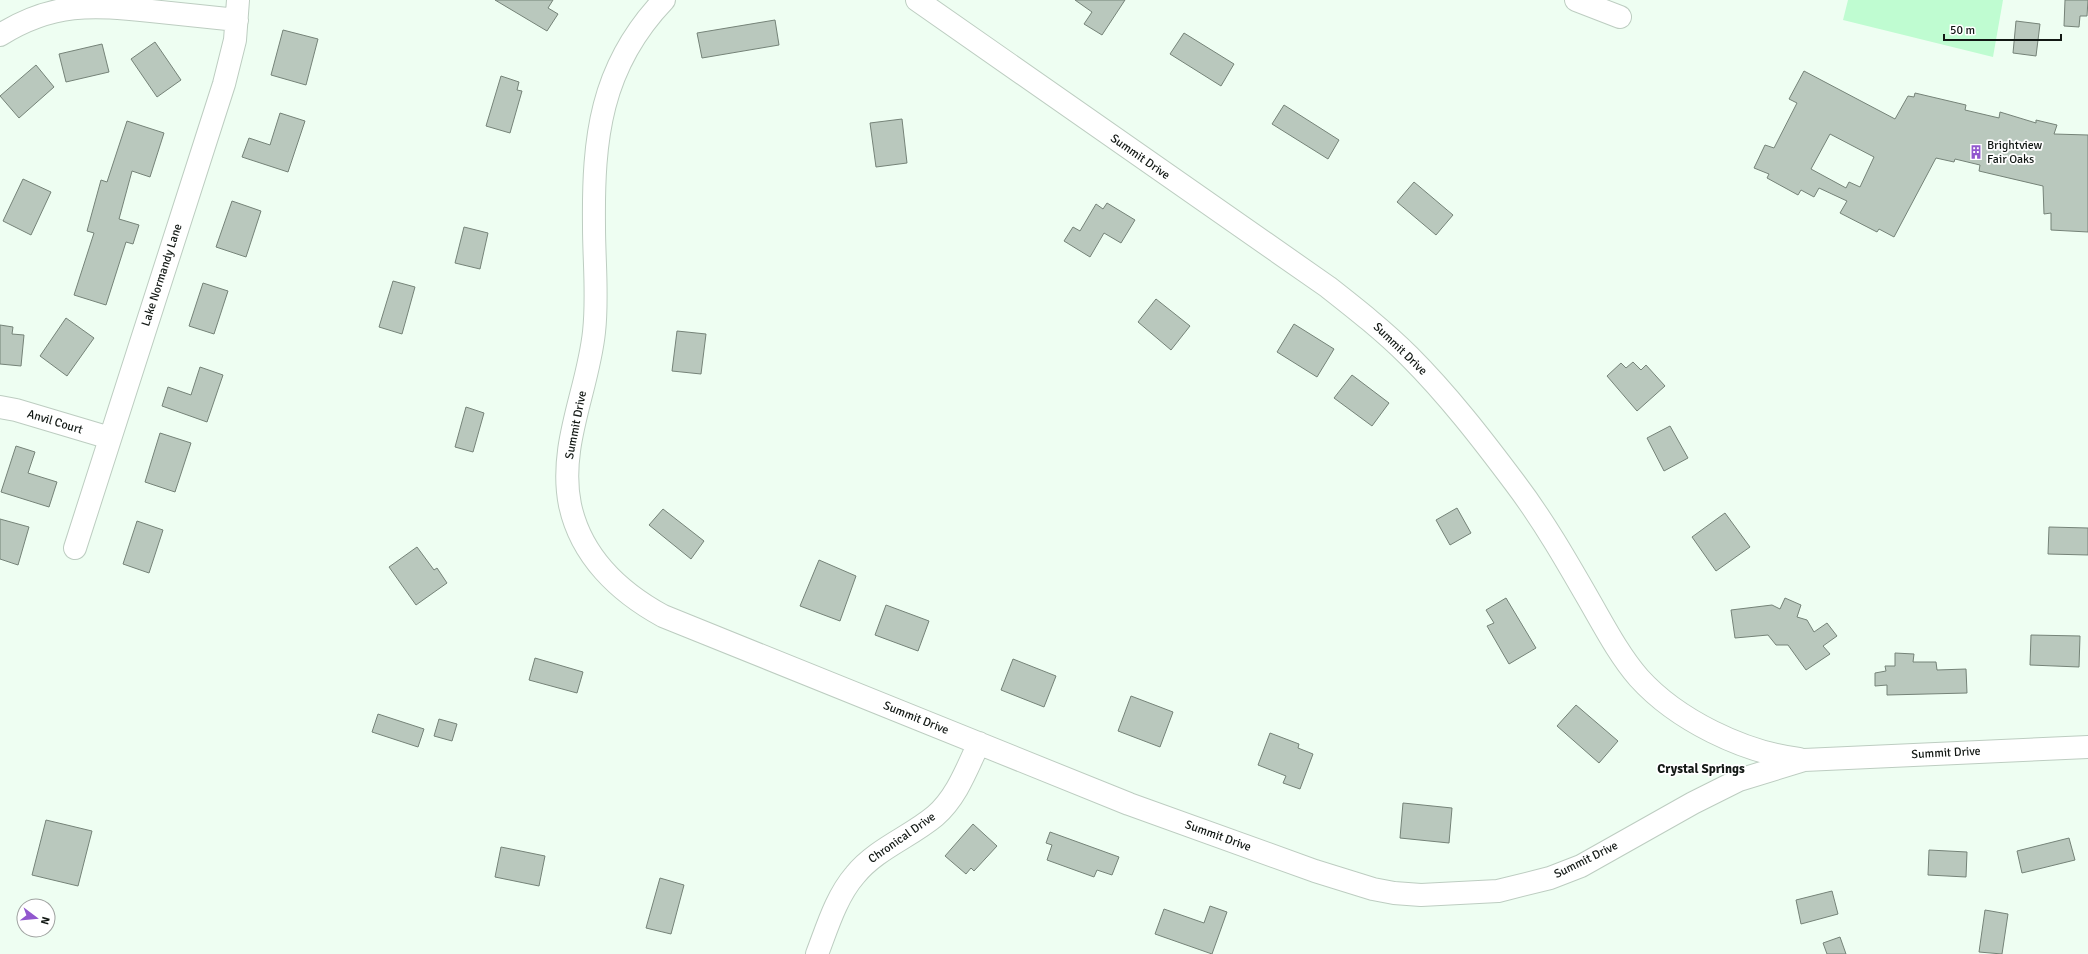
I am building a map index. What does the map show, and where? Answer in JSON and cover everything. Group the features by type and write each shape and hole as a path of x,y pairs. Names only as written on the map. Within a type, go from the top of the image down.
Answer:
{"street":[{"name":"Summit Drive","path":"664,0 639,30 626,52 604,101 594,163 596,290 594,331 590,360 568,452 567,482 570,506 578,530 590,552 605,573 623,591 641,604 663,616 1130,804 1315,871 1373,889 1421,895 1498,891 1550,878 1581,866 1693,803 1739,780 1804,760"},
{"name":"Summit Drive","path":"917,0 1328,287 1380,329 1430,378 1515,483 1550,532 1606,630 1640,678 1667,703 1697,723 1722,736 1756,750 1804,760 2088,747"},
{"path":"1576,0 1620,17"},
{"path":"0,35 24,22 50,12 91,6 237,10"},
{"name":"Lake Normandy Lane","path":"75,548 224,84 231,60 237,10"},
{"name":"Anvil Court","path":"0,407 16,410 110,438"},
{"name":"Chronical Drive","path":"816,954 840,897 854,875 869,860 937,815 957,790 979,743"}],"green space":[{"path":"1848,0 2003,0 1993,57 1843,20"}],"building":[{"path":"495,0 553,0 548,8 558,14 547,31"},
{"path":"1075,0 1125,0 1102,35 1084,24 1092,12"},
{"path":"2065,0 2088,0 2087,16 2080,16 2079,27 2064,26"},
{"path":"775,20 779,45 702,58 697,33"},
{"path":"2016,21 2040,24 2036,56 2013,53"},
{"path":"283,30 318,39 306,85 271,75"},
{"path":"1184,33 1234,64 1221,86 1170,54"},
{"path":"155,42 181,80 157,97 131,59"},
{"path":"102,44 109,72 66,82 59,54"},
{"path":"36,65 54,87 19,118 0,96"},
{"name":"Brightview Fair Oaks","path":"1804,71 1895,119 1908,96 1914,97 1915,93 1966,105 1965,110 1999,118 2000,112 2036,123 2036,120 2057,125 2054,134 2088,135 2088,232 2051,230 2051,213 2044,214 2043,186 1979,171 1980,165 1955,159 1954,162 1936,158 1894,237 1879,229 1877,232 1840,213 1847,201 1819,188 1814,197 1801,190 1798,195 1767,178 1769,174 1754,168 1765,145 1774,148 1797,103 1789,99","holes":["1830,134 1874,157 1860,187 1849,182 1846,188 1811,169"]},
{"path":"501,76 519,82 517,90 522,91 510,133 486,126"},
{"path":"1284,105 1339,140 1328,159 1272,124"},
{"path":"280,113 305,121 288,172 242,157 249,138 270,145"},
{"path":"902,119 907,163 876,167 870,123"},
{"path":"127,121 164,133 150,177 132,171 119,219 139,225 133,244 126,242 106,305 74,295 94,233 87,231 101,180 107,182"},
{"path":"23,179 51,192 31,235 3,221"},
{"path":"1414,182 1453,215 1436,235 1397,202"},
{"path":"232,201 261,211 246,257 216,247"},
{"path":"1107,203 1135,220 1121,243 1104,233 1090,257 1064,241 1073,227 1080,231 1096,204 1103,209"},
{"path":"464,227 488,233 480,269 455,263"},
{"path":"393,281 415,287 402,334 379,327"},
{"path":"203,283 228,291 214,334 189,326"},
{"path":"1156,299 1190,326 1171,350 1138,322"},
{"path":"66,318 94,338 67,376 40,356"},
{"path":"1294,324 1334,349 1317,377 1277,352"},
{"path":"0,325 13,327 12,334 24,335 21,366 0,364"},
{"path":"677,331 706,334 701,374 672,371"},
{"path":"1633,362 1641,370 1646,365 1665,386 1637,411 1607,376 1621,363 1626,368"},
{"path":"200,367 223,375 207,422 162,406 168,387 191,395"},
{"path":"1352,375 1389,403 1372,426 1334,398"},
{"path":"466,407 484,413 473,452 455,447"},
{"path":"1670,426 1688,458 1664,471 1647,438"},
{"path":"160,433 191,443 175,492 145,482"},
{"path":"16,446 35,452 28,473 57,482 49,507 1,492"},
{"path":"1457,508 1471,533 1450,545 1436,520"},
{"path":"663,509 704,541 691,559 649,525"},
{"path":"1725,513 1750,547 1716,571 1692,537"},
{"path":"0,519 29,527 18,565 0,559"},
{"path":"137,521 163,530 149,573 123,564"},
{"path":"2049,527 2088,528 2088,555 2048,554"},
{"path":"417,547 434,570 437,568 447,583 416,605 389,567"},
{"path":"819,560 856,576 840,621 800,606"},
{"path":"1506,598 1536,648 1509,664 1487,626 1494,623 1486,610"},
{"path":"1785,598 1801,605 1797,617 1807,620 1814,632 1827,623 1837,636 1823,646 1830,654 1806,670 1788,645 1776,645 1768,635 1735,638 1731,610 1772,605 1780,609"},
{"path":"886,605 929,621 918,651 875,635"},
{"path":"2031,635 2080,636 2079,667 2030,665"},
{"path":"1895,653 1914,654 1913,662 1936,662 1937,670 1966,669 1967,693 1887,695 1887,685 1875,686 1875,673 1886,671 1885,666 1895,666"},
{"path":"535,658 583,672 577,693 529,680"},
{"path":"1013,659 1056,676 1044,707 1001,690"},
{"path":"1131,696 1173,712 1160,747 1118,731"},
{"path":"1576,705 1618,741 1599,763 1557,726"},
{"path":"378,714 424,729 418,747 372,732"},
{"path":"439,719 457,724 452,741 434,736"},
{"path":"1270,733 1299,744 1298,748 1313,754 1300,789 1283,783 1286,776 1258,765"},
{"path":"1403,803 1452,808 1449,843 1400,838"},
{"path":"46,820 92,831 78,886 32,875"},
{"path":"973,824 997,846 974,871 971,868 966,874 945,856"},
{"path":"1050,832 1119,857 1112,875 1097,870 1094,877 1047,860 1052,845 1046,843"},
{"path":"2069,838 2075,860 2022,873 2017,851"},
{"path":"501,847 545,856 539,886 495,877"},
{"path":"1929,850 1967,852 1966,877 1928,875"},
{"path":"660,878 684,885 671,934 646,928"},
{"path":"1832,891 1838,914 1801,924 1796,900"},
{"path":"1210,906 1227,912 1212,954 1155,934 1164,909 1204,923"},
{"path":"1985,910 2008,914 2002,954 1979,952"},
{"path":"1840,937 1846,954 1827,954 1823,943"}],"place":[{"name":"Brightview Fair Oaks","path":"1976,152"}],"district":[{"name":"Crystal Springs","path":"1701,769"}]}
